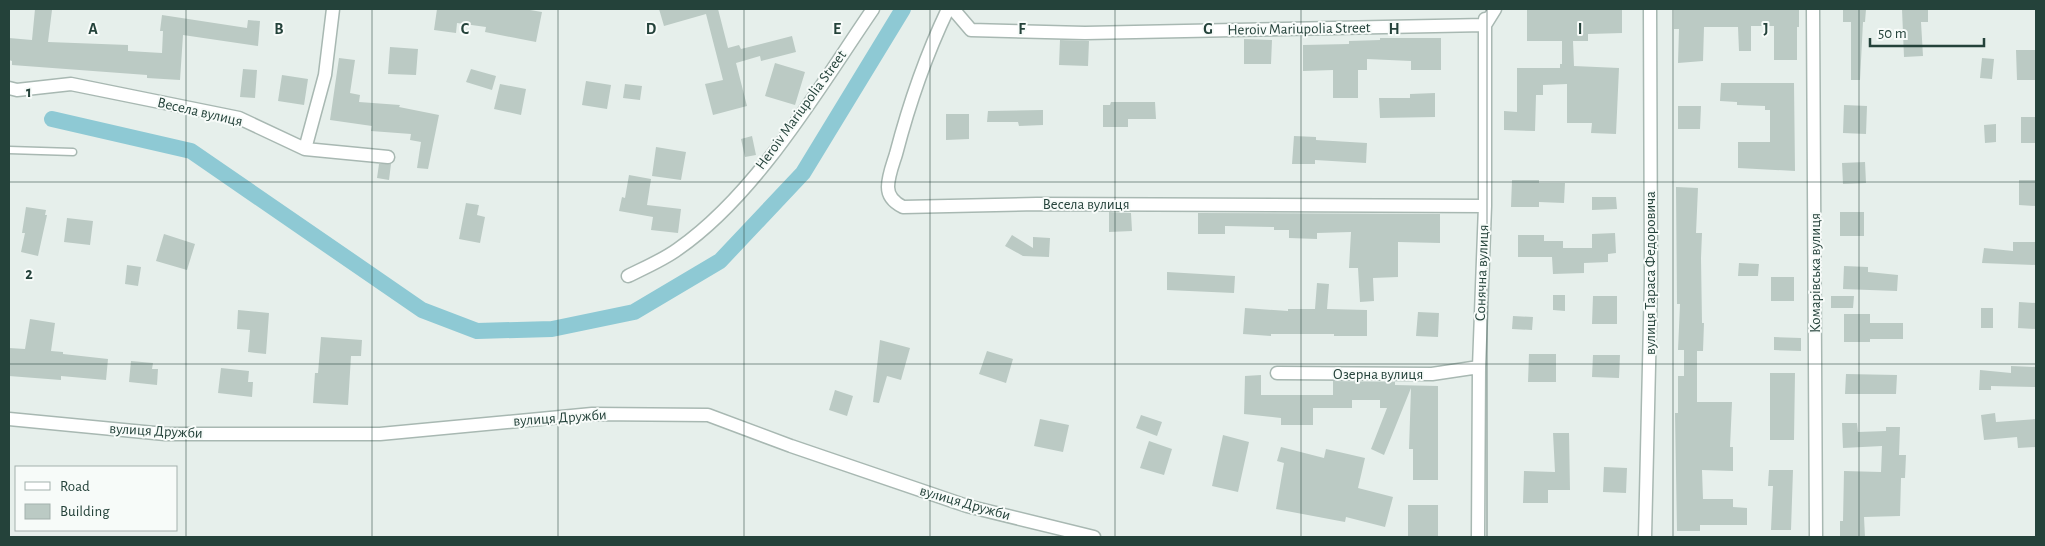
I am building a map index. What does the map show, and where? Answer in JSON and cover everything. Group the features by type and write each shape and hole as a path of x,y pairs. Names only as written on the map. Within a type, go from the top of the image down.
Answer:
{"street":[{"path":"305,149 325,75 333,9"},
{"name":"Heroiv Mariupolia Street","path":"628,276 678,250 725,210 787,135 873,9"},
{"name":"Весела вулиця","path":"948,9 920,75 902,129 888,182 888,188 893,200 903,207 1037,204 1485,206"},
{"name":"Heroiv Mariupolia Street","path":"953,9 971,30 1085,33 1485,25"},
{"name":"Сонячна вулиця","path":"1478,537 1479,367 1485,206 1485,9"},
{"path":"1485,25 1495,9"},
{"name":"вулиця Тараса Федоровича","path":"1645,537 1651,280 1650,9"},
{"name":"Комарівська вулиця","path":"1813,9 1816,537"},
{"name":"Весела вулиця","path":"9,88 17,90 72,84 239,118 305,149 388,157"},
{"name":"Озерна вулиця","path":"1277,373 1432,374 1479,367"},
{"name":"вулиця Дружби","path":"9,420 165,434 380,434 592,414 708,415 791,446 967,506 1094,537"}],"lane":[{"path":"9,150 73,152"}],"building":[{"path":"35,9 52,10 48,42 128,45 128,51 162,53 163,31 160,31 162,15 247,28 248,20 260,21 258,46 183,35 180,80 147,78 147,75 12,65 12,61 9,60 9,38 32,40"},
{"path":"437,9 524,9 542,12 536,42 485,32 486,27 457,23 456,33 434,30"},
{"path":"659,9 718,9 728,48 739,45 741,49 792,36 796,52 761,61 760,56 736,63 747,106 713,115 705,84 723,80 706,14 664,26"},
{"path":"1527,9 1622,9 1622,33 1588,34 1588,41 1573,41 1574,66 1619,68 1616,134 1591,133 1592,123 1567,123 1567,84 1543,85 1543,95 1536,95 1535,131 1504,130 1504,111 1517,112 1517,68 1560,68 1560,64 1562,64 1562,41 1527,41"},
{"path":"1674,9 1799,9 1797,60 1774,60 1774,26 1751,26 1751,51 1739,51 1738,27 1704,27 1703,61 1678,63 1679,29 1674,29"},
{"path":"1843,9 1866,9 1865,22 1863,22 1860,80 1851,80 1851,22 1843,22"},
{"path":"1902,9 1928,9 1928,22 1921,22 1923,56 1904,57"},
{"path":"1380,38 1441,38 1441,70 1411,70 1411,61 1367,59 1367,70 1358,70 1358,98 1333,98 1333,70 1303,71 1303,45 1349,44 1349,41 1380,40"},
{"path":"1244,39 1272,40 1271,64 1244,64"},
{"path":"1060,40 1089,41 1088,66 1059,65"},
{"path":"390,47 418,49 416,75 388,74"},
{"path":"2016,50 2036,50 2036,80 2017,80"},
{"path":"339,58 355,60 350,93 360,95 359,102 400,105 399,107 439,115 428,169 417,168 421,142 410,140 411,134 371,131 372,126 330,120"},
{"path":"1982,58 1994,59 1992,79 1980,78"},
{"path":"775,63 805,72 795,105 765,96"},
{"path":"243,69 257,70 255,98 240,97"},
{"path":"471,69 496,76 492,90 466,82"},
{"path":"282,75 308,79 304,105 278,101"},
{"path":"586,81 611,85 607,109 582,105"},
{"path":"1721,83 1794,83 1795,171 1738,168 1738,142 1770,142 1770,110 1765,110 1765,106 1737,105 1737,102 1720,101"},
{"path":"500,84 526,89 521,115 494,109"},
{"path":"625,84 642,86 640,100 623,98"},
{"path":"1435,93 1435,117 1380,118 1379,98 1410,98 1410,94"},
{"path":"1111,102 1155,102 1156,119 1128,119 1128,127 1103,127 1103,105 1110,105"},
{"path":"1844,105 1867,106 1866,134 1843,133"},
{"path":"1678,106 1701,106 1700,129 1678,129"},
{"path":"1043,110 1043,125 1019,126 1018,122 987,122 988,111"},
{"path":"946,114 969,114 969,139 946,140"},
{"path":"2021,117 2036,117 2036,143 2021,143"},
{"path":"1996,124 1996,142 1985,143 1984,125"},
{"path":"752,136 756,155 745,157 741,139"},
{"path":"1294,136 1316,137 1316,140 1367,143 1366,163 1315,160 1315,164 1292,164"},
{"path":"656,147 686,152 681,180 652,176"},
{"path":"1865,162 1866,183 1843,184 1842,163"},
{"path":"379,164 391,164 389,180 377,178"},
{"path":"629,175 651,179 647,205 681,209 678,233 651,230 653,217 619,211 622,197 625,198"},
{"path":"1512,180 1539,180 1539,183 1565,183 1564,203 1539,202 1539,207 1511,207"},
{"path":"2019,180 2036,180 2036,206 2019,205"},
{"path":"1676,187 1698,188 1696,233 1702,233 1702,323 1704,323 1703,351 1697,351 1697,402 1732,402 1730,447 1733,447 1733,471 1702,470 1703,499 1733,499 1733,507 1747,508 1747,525 1700,525 1700,531 1677,531 1675,413 1678,413 1678,376 1684,376 1684,350 1678,350 1680,304 1677,304"},
{"path":"1592,197 1616,197 1617,209 1592,210"},
{"path":"466,203 479,205 477,215 485,217 480,243 459,239"},
{"path":"26,207 46,210 45,215 47,215 38,256 21,252 25,233 22,233"},
{"path":"1109,212 1131,213 1132,231 1109,232"},
{"path":"1840,212 1864,212 1864,236 1840,236"},
{"path":"1198,213 1440,214 1440,243 1398,242 1398,277 1373,278 1374,301 1360,302 1358,268 1349,268 1351,232 1317,233 1317,239 1289,238 1289,230 1274,230 1274,227 1225,226 1225,234 1198,234"},
{"path":"67,218 93,221 90,245 64,242"},
{"path":"1615,233 1616,253 1608,254 1608,262 1584,263 1584,273 1553,274 1552,257 1518,257 1518,235 1544,235 1544,241 1563,241 1563,248 1592,248 1592,234"},
{"path":"164,234 195,244 187,270 156,261"},
{"path":"1012,235 1033,248 1033,237 1050,238 1049,257 1023,256 1005,246"},
{"path":"2013,242 2036,242 2036,265 1982,263 1984,248 2013,251"},
{"path":"1739,263 1759,264 1758,276 1738,276"},
{"path":"127,265 141,267 138,286 125,284"},
{"path":"1844,266 1868,267 1868,272 1898,275 1897,291 1843,289"},
{"path":"1167,272 1235,276 1234,293 1167,290"},
{"path":"1771,277 1794,277 1794,301 1771,301"},
{"path":"1317,283 1329,284 1327,309 1367,310 1367,336 1271,334 1271,336 1243,334 1245,308 1288,311 1288,309 1315,309"},
{"path":"1553,295 1565,295 1565,311 1553,310"},
{"path":"1593,296 1617,296 1617,324 1592,324"},
{"path":"1831,296 1854,296 1853,308 1831,308"},
{"path":"2019,302 2036,303 2036,329 2018,328"},
{"path":"1981,308 1993,308 1993,328 1981,328"},
{"path":"238,310 269,313 266,354 248,352 250,330 237,329"},
{"path":"1418,312 1439,313 1438,337 1416,336"},
{"path":"1844,314 1870,314 1870,323 1903,323 1903,339 1870,339 1870,342 1844,342"},
{"path":"1513,316 1533,317 1532,330 1512,329"},
{"path":"30,319 55,323 51,351 108,359 106,380 61,376 61,380 9,376 9,348 25,349"},
{"path":"321,337 362,340 361,356 351,356 348,405 313,403 315,373 318,373"},
{"path":"1774,337 1801,338 1801,351 1774,350"},
{"path":"880,340 910,348 901,380 887,376 879,403 873,402"},
{"path":"987,351 1013,359 1006,383 979,374"},
{"path":"1529,354 1556,354 1556,382 1528,382"},
{"path":"1593,355 1620,355 1619,378 1592,377"},
{"path":"131,361 153,363 152,369 158,369 157,385 129,382"},
{"path":"2011,366 2036,367 2036,387 1991,386 1991,390 1979,390 1980,370 2011,373"},
{"path":"221,368 249,371 248,382 253,382 252,397 218,393"},
{"path":"1770,373 1795,373 1794,440 1770,440"},
{"path":"1846,374 1897,375 1896,394 1845,394"},
{"path":"1261,375 1261,395 1333,395 1333,381 1395,382 1395,385 1438,386 1438,480 1413,480 1413,449 1409,449 1411,388 1384,455 1371,449 1387,408 1380,408 1380,400 1352,400 1352,408 1313,408 1313,425 1281,425 1281,418 1244,414 1245,376"},
{"path":"835,390 853,396 847,416 829,410"},
{"path":"1995,413 1996,422 2036,419 2036,447 2018,448 2017,437 1984,440 1981,415"},
{"path":"1141,415 1162,422 1157,436 1136,428"},
{"path":"1040,419 1069,425 1063,452 1034,446"},
{"path":"1842,423 1857,423 1858,432 1886,431 1886,427 1900,427 1899,455 1906,455 1905,478 1901,478 1900,516 1864,517 1865,537 1840,537 1840,521 1843,521 1844,471 1881,472 1882,446 1843,448"},
{"path":"1553,433 1569,433 1570,490 1548,490 1548,503 1523,503 1524,471 1555,472"},
{"path":"1223,435 1249,442 1238,492 1212,486"},
{"path":"1149,441 1172,449 1164,475 1140,468"},
{"path":"1281,447 1324,458 1326,449 1365,458 1358,488 1393,497 1385,527 1346,517 1345,522 1276,509 1284,463 1277,461"},
{"path":"1604,467 1627,468 1626,493 1603,492"},
{"path":"1769,470 1793,470 1791,530 1771,530 1773,486 1768,486"},
{"path":"1408,505 1438,505 1438,536 1408,536"}],"waterway":[{"path":"52,119 191,151 422,310 477,331 552,329 634,312 720,261 803,173 903,9"}]}
